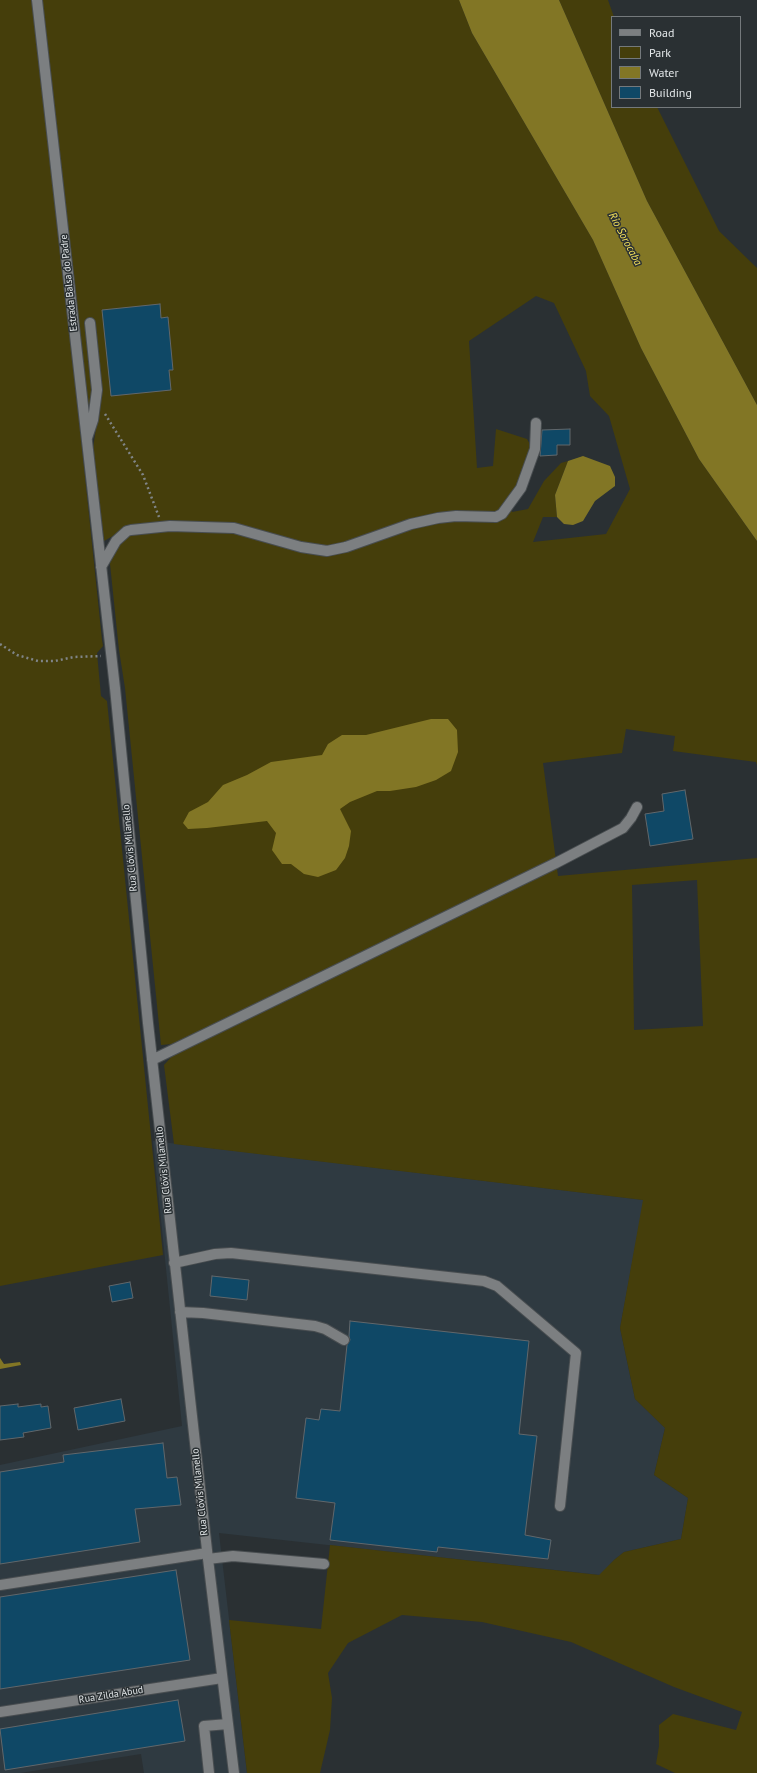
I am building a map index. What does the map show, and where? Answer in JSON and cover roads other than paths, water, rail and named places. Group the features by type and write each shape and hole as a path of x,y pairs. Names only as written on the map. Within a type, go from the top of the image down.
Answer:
{"street":[{"name":"Estrada Balsa do Padre","path":"37,0 101,567"},
{"path":"86,440 90,434 98,390 90,323"},
{"path":"101,567 116,541 127,531 170,526 234,528 301,547 327,550 346,547 411,524 438,518 456,516 496,517 502,514 521,488 535,449 536,424"},
{"name":"Rua Clóvis Milanello","path":"101,567 174,1263 234,1773"},
{"path":"152,1060 563,860 623,828 637,807"},
{"path":"174,1263 215,1254 231,1253 484,1281 497,1286 576,1353 560,1506"},
{"path":"180,1312 203,1313 315,1326 325,1329 344,1340"},
{"path":"0,1585 208,1556 233,1556 324,1564"},
{"name":"Rua Zilda Abud","path":"0,1712 222,1678"},
{"path":"210,1773 204,1726 228,1724"}],"water":[{"name":"Rio Sorocaba","path":"459,0 559,0 647,201 757,405 757,541 699,459 641,348 593,240 472,33"},
{"path":"583,456 610,466 615,477 615,486 595,501 583,521 573,525 564,524 557,517 555,495 568,461"},
{"path":"431,719 448,719 457,730 458,752 451,771 436,780 416,787 390,791 377,791 350,802 340,809 351,831 349,846 345,858 336,870 318,877 304,874 291,864 282,864 272,850 276,833 267,821 188,829 183,823 189,812 208,802 223,785 247,775 271,762 322,755 328,744 342,735 366,735"},
{"path":"0,1358 4,1364 20,1362 21,1365 0,1369"}]}
